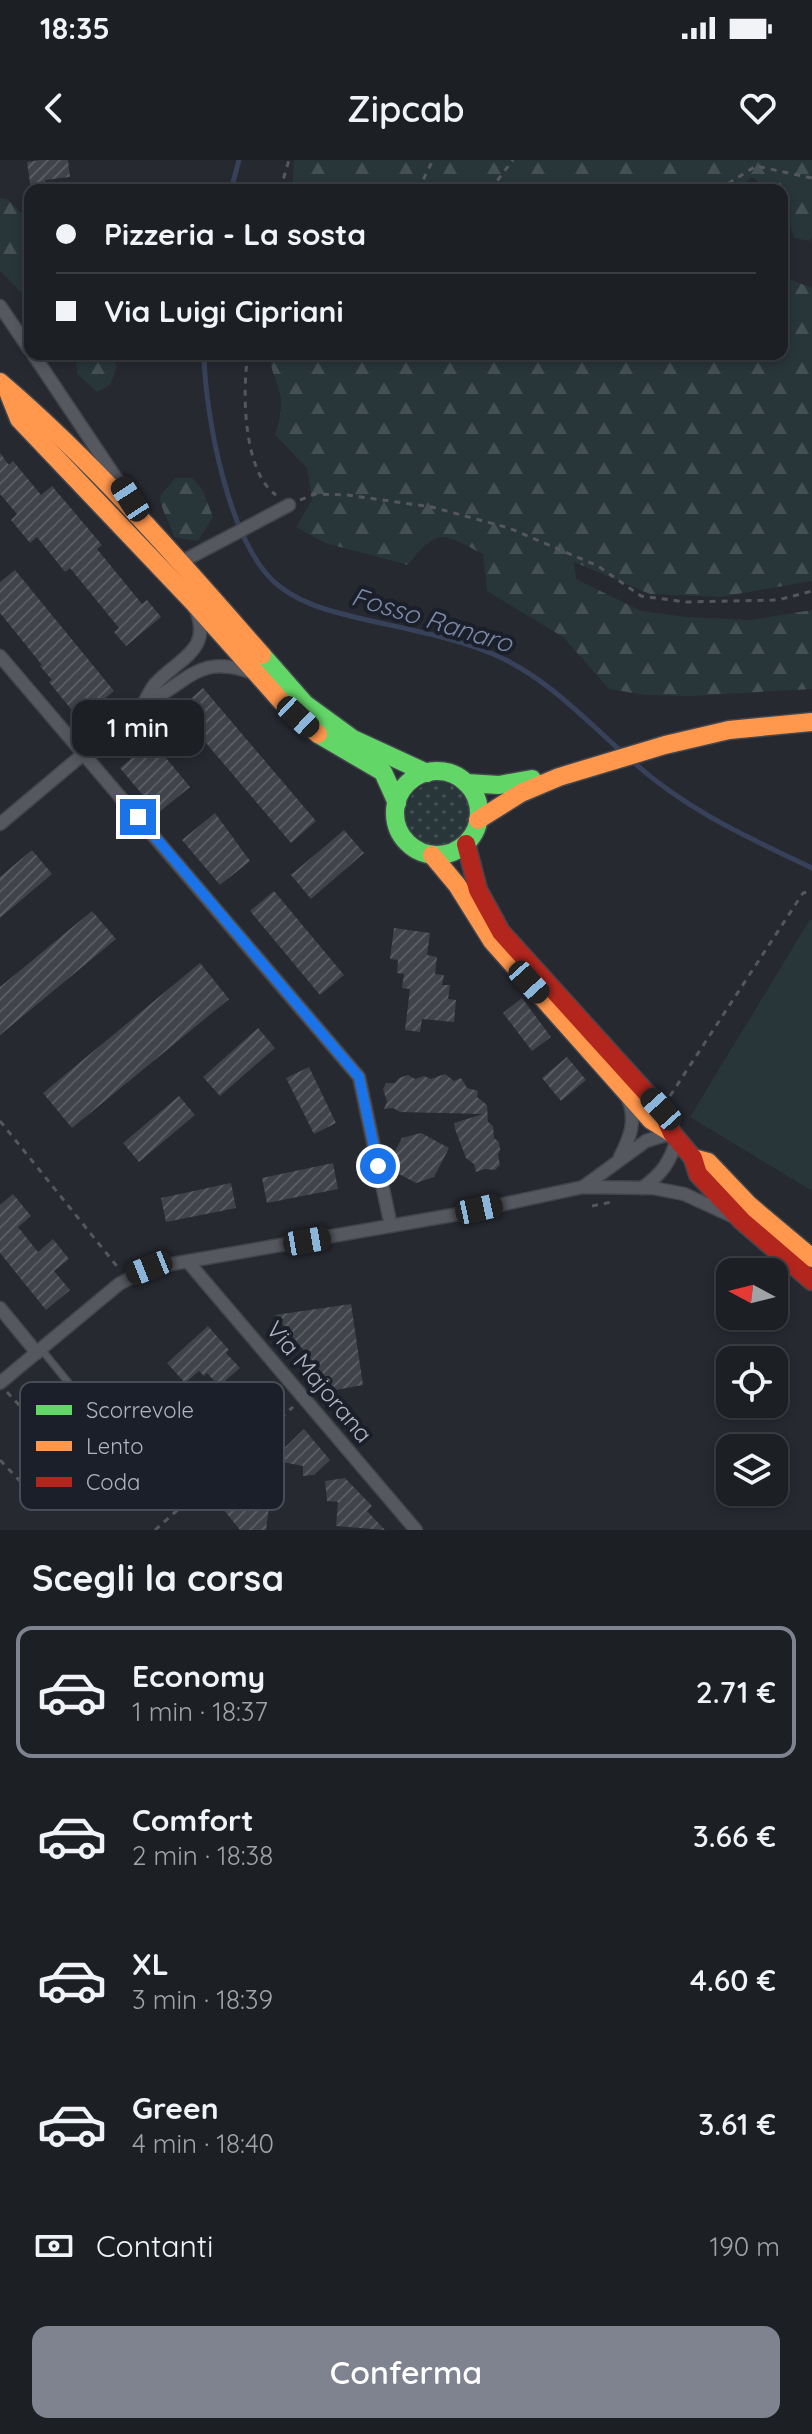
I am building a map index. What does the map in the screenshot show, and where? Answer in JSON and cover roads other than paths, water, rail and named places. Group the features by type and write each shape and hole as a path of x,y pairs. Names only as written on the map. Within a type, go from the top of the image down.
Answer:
{"main road":[{"path":"4,387 27,405 145,522 305,704 353,739 427,773 448,773 466,783 515,784 559,777"},
{"path":"4,387 19,419 193,602 256,674 314,732 383,772 397,803"},
{"path":"478,820 521,793 559,777 665,745 729,730 812,722"},
{"path":"427,773 408,784 397,803 395,814 402,836 418,851 432,855 451,853 466,844 475,831 478,820 475,796 466,783"},
{"path":"466,844 468,863 478,889 501,932 661,1109 675,1136 693,1158 698,1174 742,1221 812,1281"},
{"path":"432,855 456,883 492,941 651,1120 675,1136"},
{"path":"693,1158 708,1162 749,1205 812,1258"}],"street":[{"path":"0,306 24,342"},
{"path":"36,360 145,522"},
{"path":"181,562 289,505"},
{"path":"143,704 156,683 188,656 200,639 200,621 193,602"},
{"path":"0,656 359,1077 391,1226"},
{"path":"0,824 143,704 204,668 226,665 256,674"},
{"path":"618,1161 633,1128 632,1107 622,1085"},
{"path":"583,1187 646,1141 675,1136 660,1176 642,1188"},
{"path":"3,1387 39,1351 126,1279 149,1268 391,1226 583,1187 642,1188 684,1194 742,1221"},
{"name":"Via Majorana","path":"189,1263 416,1530"},
{"path":"0,1308 39,1351"}],"lane":[{"path":"39,1351 66,1382"}],"waterway":[{"name":"Fosso Ranaro","path":"233,184 239,160"},
{"name":"Fosso Ranaro","path":"204,360 215,444 234,512 246,542 261,567 279,586 322,608 453,640 493,654 529,673 562,698 623,753"},
{"name":"Fosso Ranaro","path":"630,759 694,807 812,868"}]}
